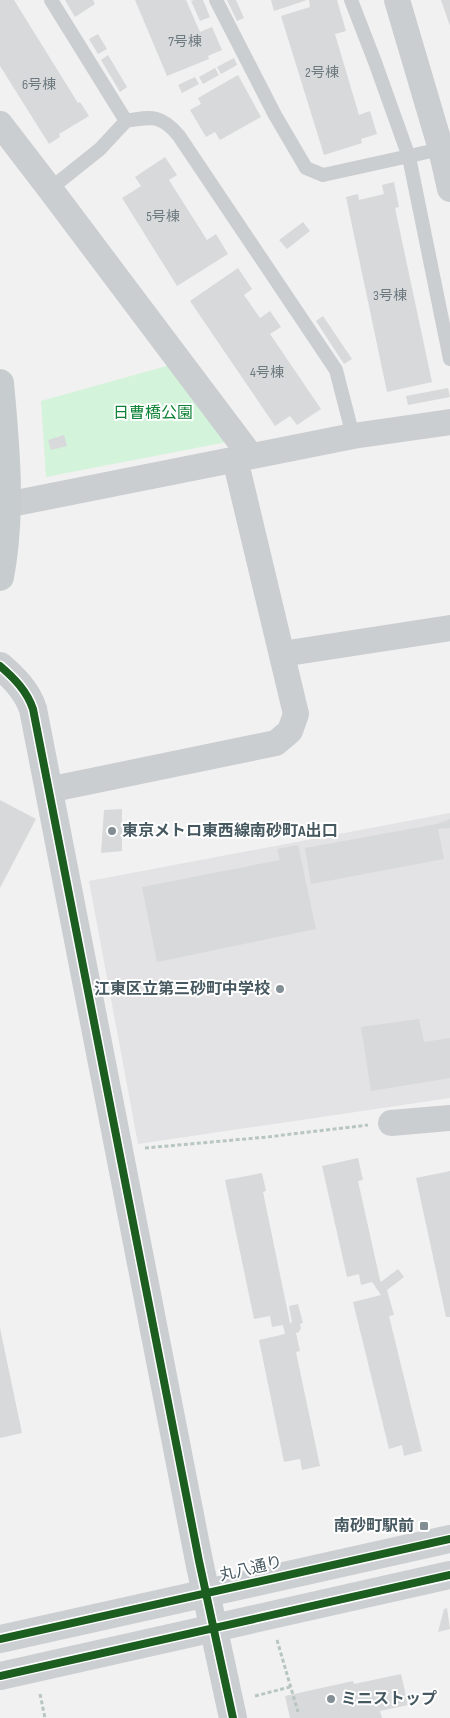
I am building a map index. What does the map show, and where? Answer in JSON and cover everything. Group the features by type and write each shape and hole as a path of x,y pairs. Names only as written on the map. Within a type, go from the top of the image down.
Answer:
{"main road":[{"path":"0,383 5,438 6,505 4,555 0,577"},
{"name":"丸八通り","path":"0,1639 450,1539"},
{"path":"0,1676 450,1575"}],"street":[{"path":"397,0 441,149 450,189"},
{"path":"0,124 50,189 242,457 296,714 290,731 276,743 48,790"},
{"path":"6,505 353,436 450,422"},
{"path":"282,654 450,628"},
{"path":"0,666 30,699 33,709 206,1594 214,1628 241,1708"},
{"path":"391,1123 450,1118"}],"lane":[{"path":"51,0 126,120"},
{"path":"216,0 275,115 306,168 323,175 441,149"},
{"path":"351,0 376,62 409,157 450,359"},
{"path":"50,189 100,150 126,120 149,117 160,119 170,125 180,136 336,370 353,436"}],"path":[{"path":"152,1148 391,1123"},
{"path":"275,1635 298,1712"},
{"path":"38,1685 44,1718"},
{"path":"241,1708 290,1687"}],"shaded area":[{"name":"江東区立第三砂町中学校","path":"450,813 450,1098 138,1144 89,881"}],"green space":[{"name":"日曹橋公園","path":"170,365 227,442 46,477 41,401"}],"building":[{"path":"0,0 14,0 78,103 80,102 89,116 59,134 60,137 49,144 0,66"},
{"path":"65,0 93,0 95,4 75,17"},
{"path":"135,0 186,0 200,32 212,27 222,50 208,56 209,59 167,76"},
{"path":"203,0 210,17 200,21 191,1"},
{"path":"227,0 236,0 244,18 237,21"},
{"path":"271,0 307,0 274,11"},
{"path":"309,0 337,0 346,31 335,34 359,115 370,111 377,134 361,139 362,143 324,155 281,16 310,7"},
{"path":"441,0 450,0 450,26"},
{"path":"98,34 107,49 98,54 89,39"},
{"path":"108,55 127,87 120,92 101,60"},
{"path":"234,58 237,65 221,74 217,67"},
{"path":"215,68 219,75 203,84 199,77"},
{"path":"238,75 261,117 220,140 215,132 206,137 190,110 201,104 198,98"},
{"path":"195,77 199,84 182,93 178,85"},
{"path":"165,157 177,175 169,180 207,240 216,234 228,254 177,286 122,198 141,186 135,177"},
{"path":"394,182 399,207 395,208 432,382 387,392 346,197 358,194 359,200 384,194 382,185"},
{"path":"303,222 310,231 287,249 279,240"},
{"path":"238,268 252,289 244,295 260,318 270,311 281,327 270,334 321,409 297,425 290,416 275,426 190,301"},
{"path":"323,316 352,359 344,364 316,321"},
{"path":"448,388 450,397 408,405 406,396"},
{"path":"64,435 67,446 51,450 48,440"},
{"path":"0,800 36,819 0,888"},
{"name":"東京メトロ東西線南砂町A出口","path":"122,809 122,851 101,853 104,810"},
{"path":"450,819 450,828 438,829 444,859 311,884 305,848 437,824"},
{"path":"298,845 316,929 157,962 142,887 280,860 277,849"},
{"path":"419,1019 424,1042 450,1038 450,1078 371,1091 361,1027"},
{"path":"358,1158 363,1180 358,1181 380,1280 381,1282 398,1269 404,1277 387,1290 394,1315 389,1316 422,1451 404,1456 402,1445 389,1449 353,1302 381,1295 372,1282 361,1285 359,1274 347,1277 322,1166"},
{"path":"450,1171 450,1317 446,1317 416,1178"},
{"path":"262,1173 266,1191 263,1192 290,1323 292,1322 289,1306 298,1304 303,1323 300,1324 299,1332 296,1333 300,1351 296,1352 320,1466 302,1470 300,1459 284,1462 259,1340 285,1334 283,1325 272,1327 270,1316 254,1319 225,1180"},
{"path":"0,1328 22,1433 0,1438"},
{"path":"447,1608 450,1629 438,1632 444,1609"},
{"path":"401,1674 408,1705 380,1711 382,1718 290,1718 285,1696 353,1681 354,1684"}],"cycle path":[{"path":"0,666 20,685 33,709 199,1561 233,1718"},
{"path":"0,1639 450,1539"},
{"path":"0,1676 450,1575"}],"place":[{"name":"東京メトロ東西線南砂町A出口","path":"112,831"},
{"name":"江東区立第三砂町中学校","path":"280,989"},
{"name":"南砂町駅前","path":"424,1526"},
{"name":"ミニストップ","path":"331,1699"}]}
